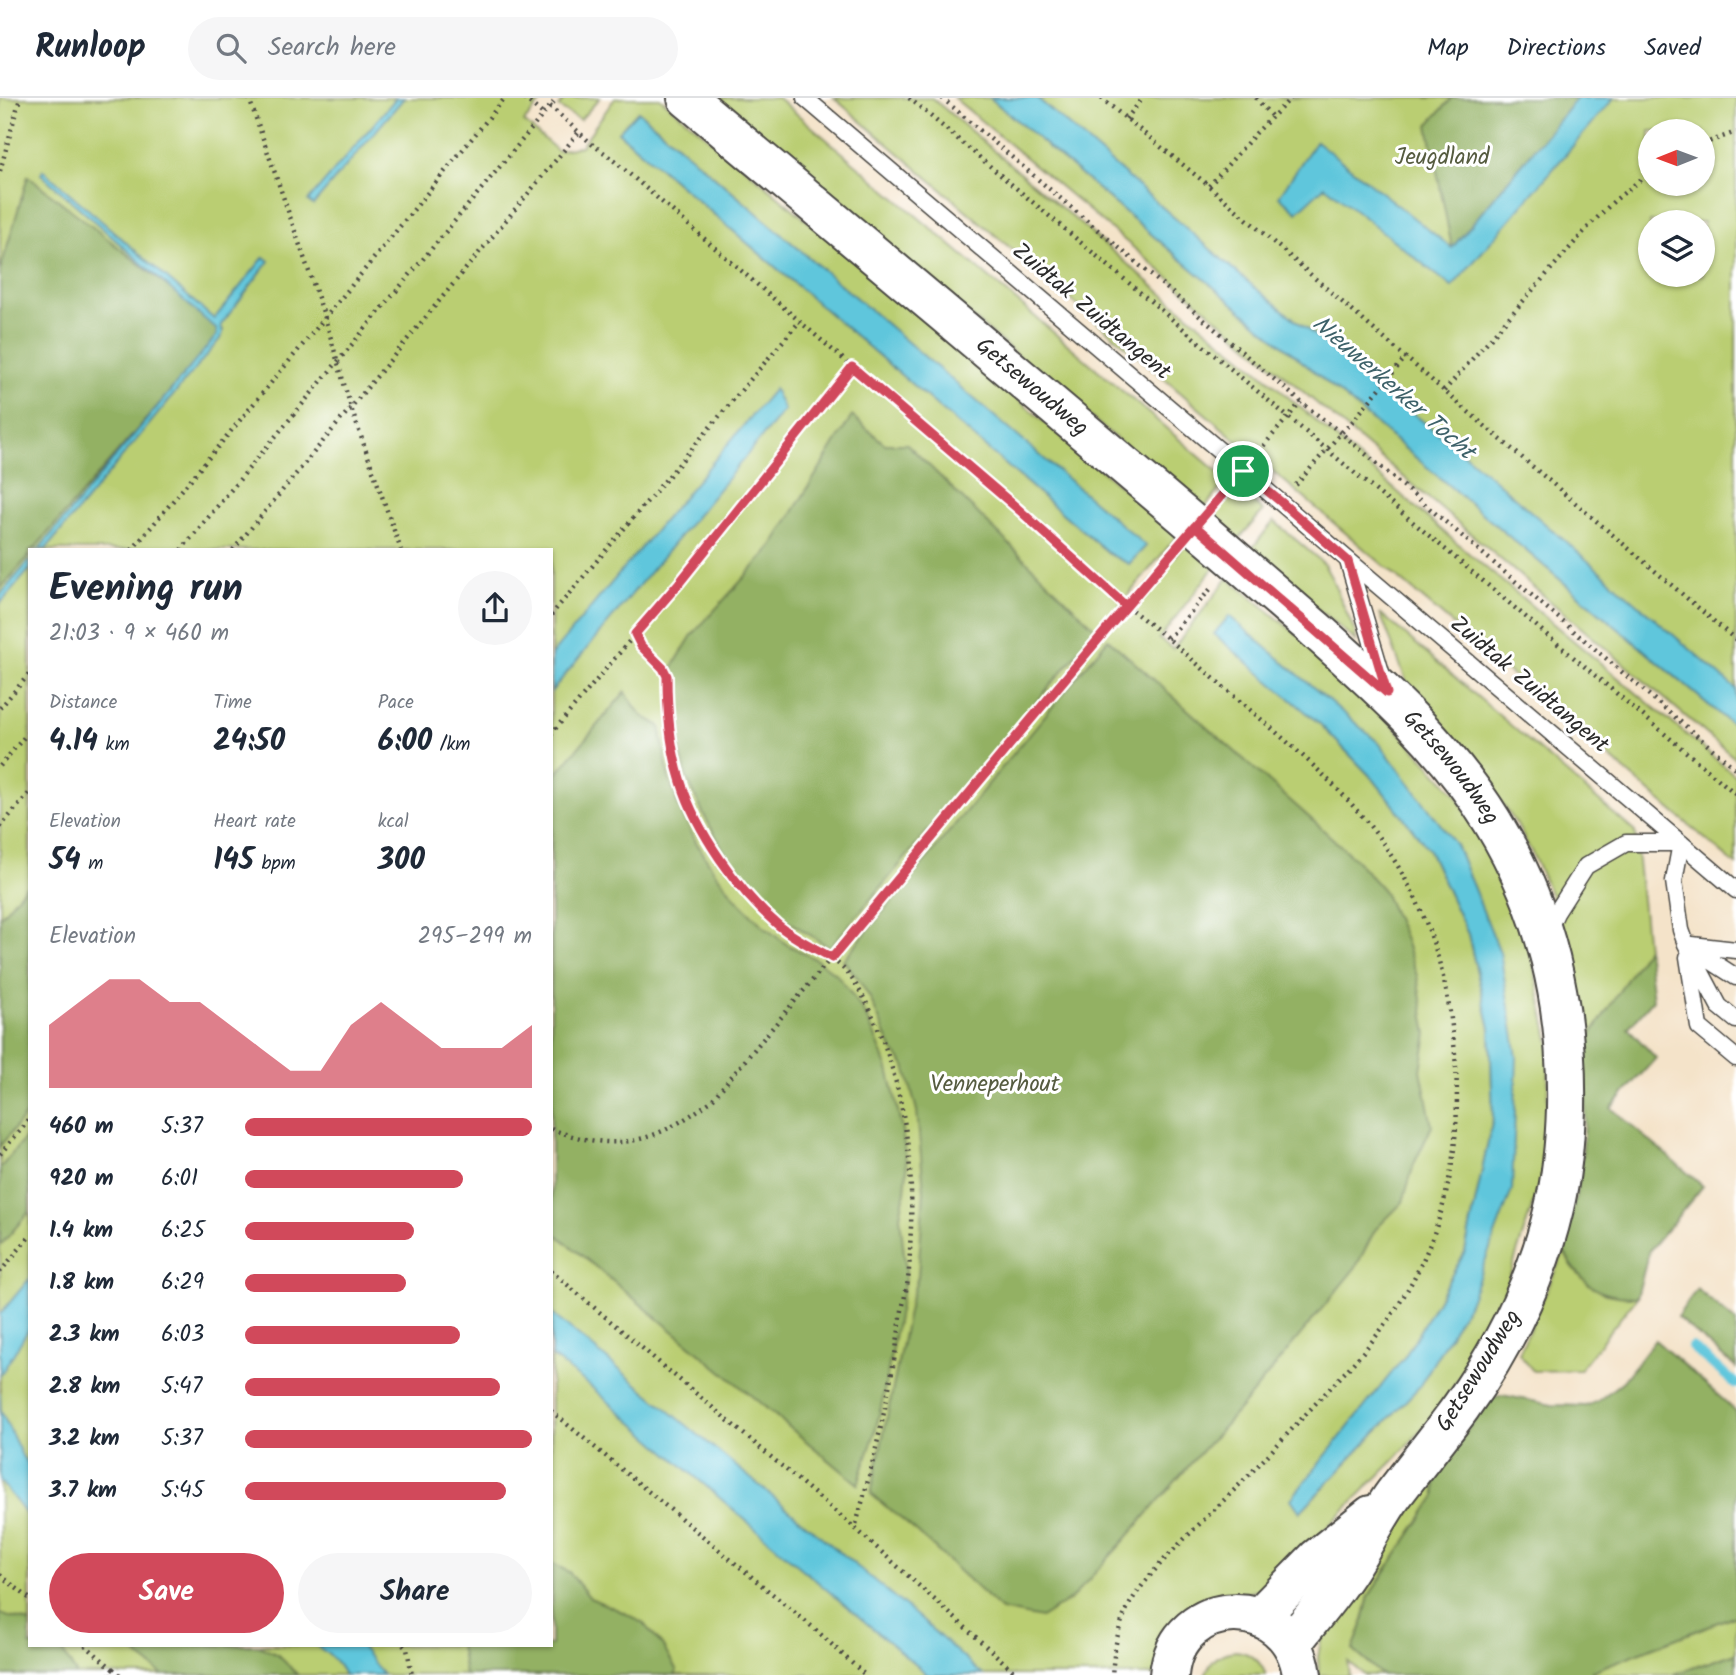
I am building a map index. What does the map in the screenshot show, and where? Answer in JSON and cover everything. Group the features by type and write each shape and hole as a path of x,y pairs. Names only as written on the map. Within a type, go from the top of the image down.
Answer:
{"main road":[{"name":"Getsewoudweg","path":"687,98 1195,526 1387,693 1444,754 1491,818 1522,878 1545,938 1560,1001 1566,1068 1561,1175 1547,1236 1514,1320 1490,1362 1464,1402 1391,1498 1297,1659"},
{"name":"Getsewoudweg","path":"1259,1617 1317,1558 1391,1498"},
{"path":"1169,1675 1178,1646 1192,1629 1213,1617 1229,1613 1245,1613 1259,1617 1279,1629 1297,1659"}],"lane":[{"name":"Zuidtak Zuidtangent","path":"805,98 1736,890"},
{"path":"1348,561 1387,693"},
{"path":"1545,938 1556,913 1586,866 1626,843 1681,843 1674,881 1681,930 1719,1006 1736,1020"},
{"path":"1686,944 1736,950"},
{"path":"1686,944 1736,977"},
{"path":"1686,944 1699,1027 1736,1058"}],"path":[{"path":"0,171 20,98"},
{"path":"250,98 325,318 351,408 400,548"},
{"path":"134,548 505,98"},
{"path":"524,98 544,115"},
{"path":"183,548 557,98"},
{"path":"909,98 1736,794"},
{"path":"942,98 1736,769"},
{"path":"1101,98 1209,186 1736,640"},
{"path":"1126,119 1143,98"},
{"path":"1256,98 1272,117"},
{"path":"1209,186 1292,98"},
{"path":"550,106 1017,508 1126,606 1316,766 1384,843 1419,904 1428,927 1443,973 1454,1029 1458,1104 1455,1149 1442,1211 1425,1256 1388,1321 1343,1375 1147,1581 1130,1603 1118,1634 1112,1675"},
{"path":"235,548 579,132"},
{"path":"1715,140 1736,132"},
{"path":"1444,391 1590,225 1638,182"},
{"path":"553,613 800,321"},
{"path":"1341,433 1406,357"},
{"path":"553,732 680,582 852,367"},
{"path":"1243,471 1301,402"},
{"path":"553,1130 574,1138 613,1144 636,1141 687,1118 711,1101 1195,526"},
{"path":"635,634 641,646 663,668 667,676 669,729 674,759 686,797 706,836 753,901 778,925 832,958 848,973 878,1029 894,1074 911,1160 908,1279 885,1410 855,1528"},
{"path":"0,708 28,675"},
{"path":"0,766 28,732"},
{"path":"0,827 28,794"},
{"path":"0,1154 28,1121"},
{"path":"0,1272 28,1238"},
{"path":"553,1274 855,1528 1018,1675"},
{"path":"553,1413 816,1630 865,1675"},
{"path":"0,1575 28,1597"},
{"path":"87,1647 111,1672 120,1675"},
{"path":"405,1647 412,1675"}],"green space":[{"name":"Venneperhout","path":"0,98 544,98 524,122 558,151 581,146 615,98 660,98 1178,535 1119,606 1126,611 1185,545 1215,566 1159,639 1173,649 1228,578 1349,677 1456,794 1524,920 1550,1044 1544,1169 1500,1306 1440,1410 1394,1460 1267,1588 1218,1600 1155,1675 0,1675","holes":["638,111 1145,546 1129,563 1111,555 618,132","1321,725 1456,845 1517,1057 1470,1301 1419,1387 1300,1512 1292,1499 1406,1355 1465,1252 1493,1118 1490,1028 1468,934 1429,850 1374,780"]},
{"path":"566,98 600,98 580,120 558,107"},
{"path":"712,98 778,98 1227,480 1202,511"},
{"path":"834,98 932,98 1170,300 1256,369 1467,552 1736,776 1736,865"},
{"path":"954,98 990,98 1736,728 1736,759 1141,254"},
{"name":"Jeugdland","path":"1037,98 1736,98 1736,692 1298,323"},
{"name":"Jeugdland","path":"1452,98 1577,98 1452,248 1428,125"},
{"path":"28,176 223,330 35,548 28,548 28,557 0,589 0,271"},
{"path":"852,416 885,444 907,444 1097,630 830,948 781,916 752,888 728,858 687,779 674,710 672,668 692,635 771,548"},
{"path":"1234,486 1263,511 1237,541 1208,517"},
{"path":"1274,521 1323,563 1355,632 1356,641 1249,552"},
{"path":"1380,613 1635,832 1647,948 1583,1048 1579,1007 1565,939 1552,898 1533,855 1517,825 1470,756 1413,698"},
{"path":"1108,639 1319,826 1356,860 1383,890 1403,934 1417,976 1427,1034 1421,1070 1432,1126 1414,1164 1403,1202 1375,1230 1356,1267 1243,1405 1124,1541 1072,1598 1041,1618 1001,1610 917,1532 871,1494 910,1302 918,1276 924,1191 917,1111 905,1066 892,1049 870,998 843,960"},
{"path":"625,692 641,715 660,726 669,778 679,807 696,842 717,875 763,926 786,944 817,960 837,975 865,1014 878,1043 895,1097 907,1170 900,1216 906,1273 882,1403 858,1484 553,1232 553,778"},
{"path":"28,886 28,1112 0,1146 0,917"},
{"path":"1647,948 1653,1000 1628,1028 1656,1058 1611,1108 1703,1186 1649,1251 1637,1297 1622,1297 1594,1288 1576,1271 1564,1251 1580,1175 1584,1134 1586,1100 1583,1048"},
{"path":"28,1134 28,1213 0,1246 0,1168"},
{"path":"1564,1251 1580,1276 1605,1294 1637,1297 1579,1370 1533,1371 1519,1353"},
{"path":"1697,1289 1736,1322 1736,1368 1677,1317"},
{"path":"1655,1340 1736,1411 1736,1615 1592,1671 1594,1675 1382,1675 1353,1650 1369,1596 1436,1496 1435,1475 1492,1398 1502,1395 1552,1405 1586,1406 1598,1401 1623,1381"},
{"path":"1435,1475 1436,1496 1369,1596 1353,1650 1382,1675 1364,1675 1347,1661 1349,1675 1319,1675 1318,1656 1322,1635"},
{"path":"553,1564 569,1572 590,1598 644,1624 662,1645 677,1671 675,1675 465,1675 460,1647 553,1647"},
{"path":"0,1613 28,1622 28,1647 59,1647 77,1675 0,1675"},
{"path":"1736,1615 1736,1653 1672,1675 1594,1675 1591,1671"},
{"path":"127,1647 261,1647 278,1655 298,1675 163,1675"},
{"path":"1236,1651 1254,1658 1266,1675 1205,1675 1217,1658"},
{"path":"1736,1653 1736,1675 1672,1675"}],"water":[{"path":"396,98 404,98 313,205 308,201"},
{"path":"990,98 1037,98 1248,282 1469,458 1736,689 1736,728"},
{"path":"1577,98 1614,98 1452,287 1325,186 1297,212 1279,196 1316,141 1452,248"},
{"path":"638,111 1146,546 1129,564 1111,555 618,132"},
{"path":"43,170 214,319 264,257 269,261 221,325 223,333 220,339 47,548 40,548 217,335 216,329 41,174"},
{"path":"774,389 784,410 553,690 553,653"},
{"path":"28,562 28,571 0,604 0,595"},
{"path":"1229,616 1379,743 1456,845 1500,952 1517,1057 1512,1190 1470,1301 1419,1387 1300,1512 1291,1499 1406,1355 1465,1252 1493,1118 1490,1028 1468,934 1429,850 1374,780 1321,725 1214,634"},
{"path":"28,1280 28,1330 0,1376 0,1314"},
{"path":"553,1315 917,1616 983,1675 928,1675 589,1385 553,1358"},
{"path":"0,1392 1,1411 28,1464 28,1516 0,1481"},
{"path":"318,1647 362,1647 383,1675 344,1675"}],"waterway":[{"path":"1692,1347 1736,1384"}],"route":[{"path":"1243,471 1195,526 1126,606 832,958 778,925 753,901 706,836 686,797 674,759 669,729 667,676 663,668 641,646 635,634 680,582 852,367 936,437 1126,606 1161,566 1195,526 1387,693 1348,561 1243,471"}],"water label":[{"name":"Nieuwerkerker Tocht","path":"1393,388"}]}
